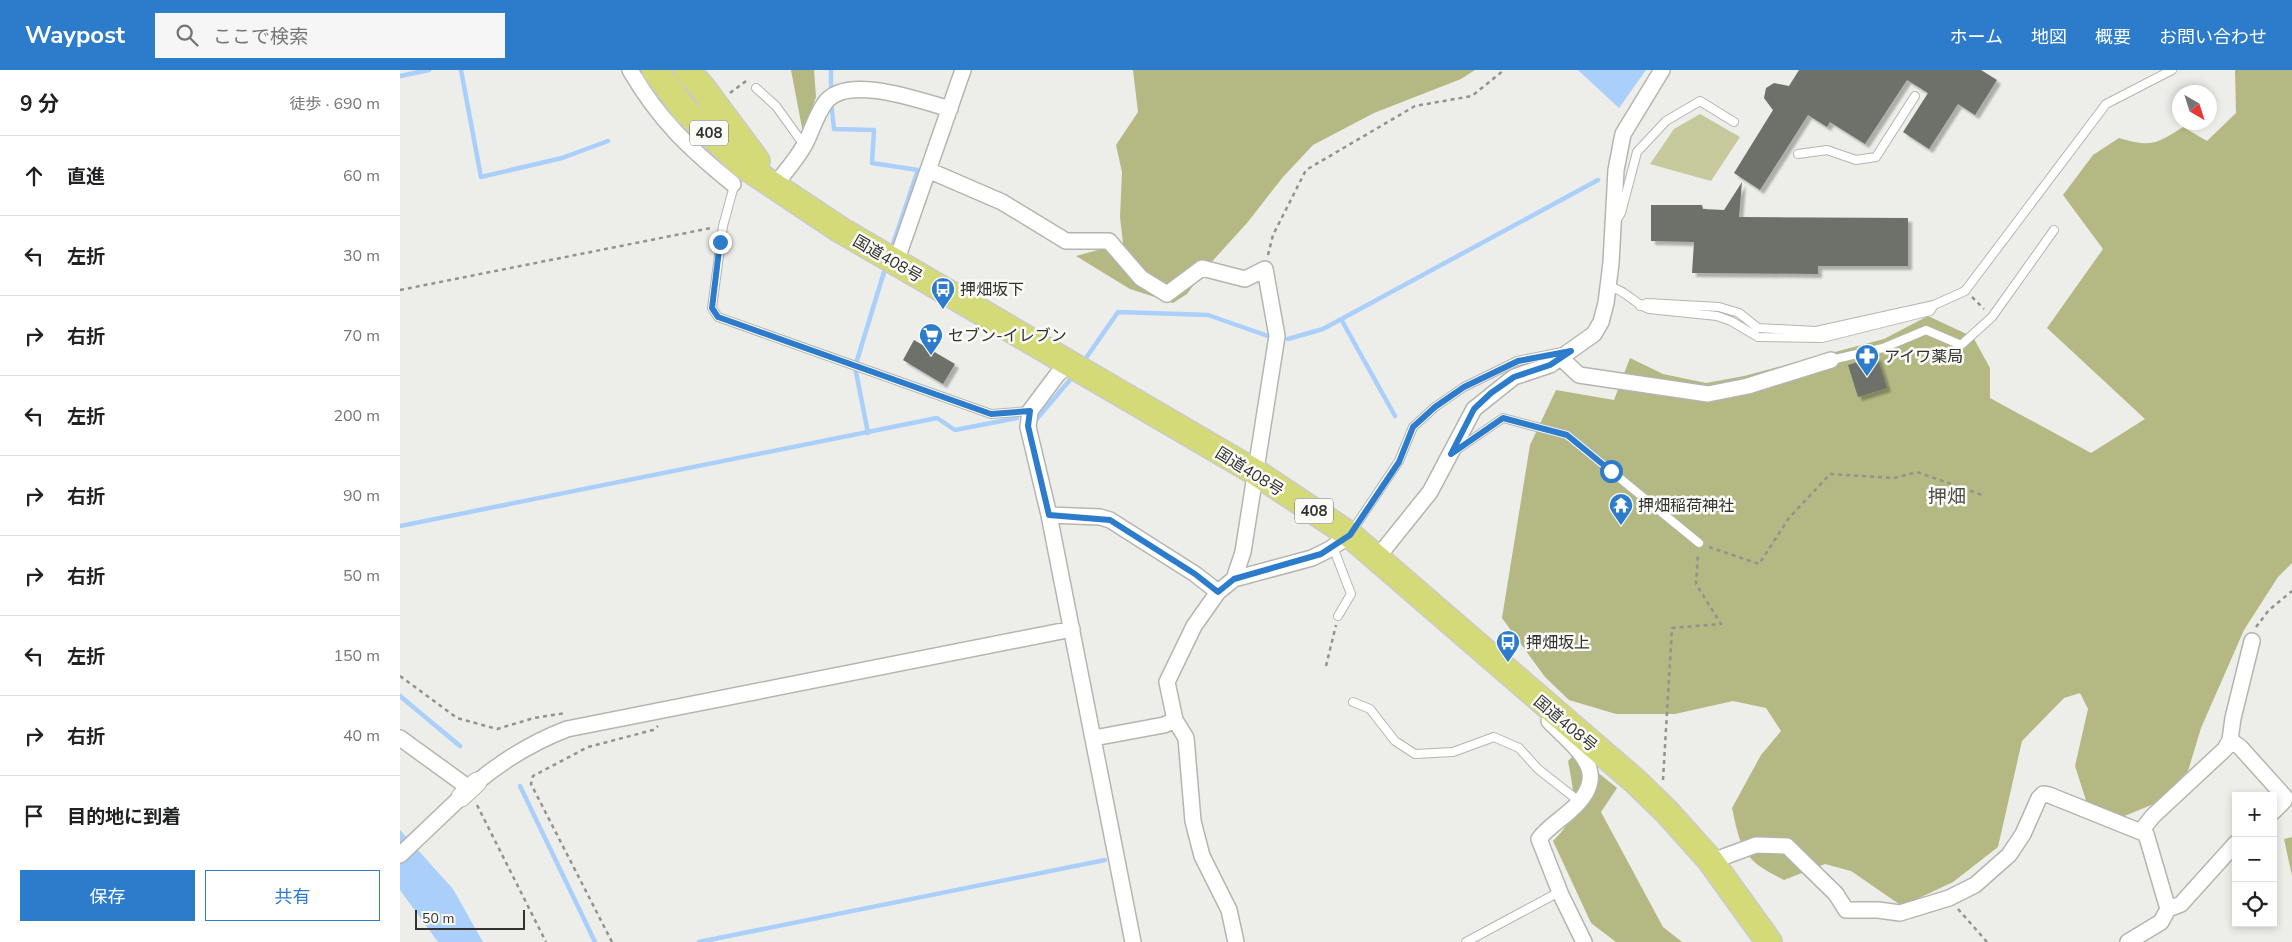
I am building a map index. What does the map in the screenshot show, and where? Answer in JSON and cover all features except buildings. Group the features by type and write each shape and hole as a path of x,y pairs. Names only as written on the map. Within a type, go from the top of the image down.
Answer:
{"highway":[{"name":"国道408号","path":"654,70 738,174 775,185 839,229 1255,472 1342,541 1377,558 1496,663 1635,781 1661,806 1710,860 1769,942"},
{"name":"国道408号","path":"687,70 702,87 775,185"}],"street":[{"path":"630,70 646,98 663,121 696,154 738,174"},
{"path":"896,262 963,70"},
{"path":"1377,558 1417,510 1451,454 1474,409 1491,393 1514,377 1550,365 1594,334 1601,322 1608,287 1616,170 1623,134 1662,70"},
{"path":"775,185 804,145 831,98 852,88 872,90 950,109"},
{"path":"928,170 1002,202 1066,241 1109,241 1141,278 1167,294 1202,268 1245,279 1265,269 1277,336 1243,552 1234,579"},
{"path":"1566,354 1579,375 1708,394 1748,386 1831,360"},
{"path":"1070,363 1057,375 1030,411 1028,426 1049,515 1133,942"},
{"path":"1049,515 1110,520 1195,574 1218,592"},
{"path":"1236,942 1229,910 1202,856 1194,821 1186,738 1175,720 1167,682 1194,626 1218,592 1234,579 1312,558 1342,541"},
{"path":"400,855 469,789 498,765 539,740 567,729 1072,629"},
{"path":"2141,831 2153,816 2225,748 2230,740 2233,718 2252,641"},
{"path":"1496,663 1586,760 1591,770 1589,789 1580,802 1539,840 1584,942"},
{"path":"1094,738 1164,725 1175,720"},
{"path":"400,738 469,789"},
{"path":"2230,740 2240,747 2285,797 2277,807"},
{"path":"1710,860 1715,860 1756,845 1772,844 1787,846 1836,894 1846,910 1878,910 1900,913 1948,898 1975,885 2003,861 2024,834 2043,794 2146,834 2150,841 2168,909"},
{"path":"2128,942 2161,922 2168,909 2181,904 2232,847"}],"lane":[{"path":"1608,287 1617,288 1640,306 1647,303 1719,307 1738,313 1758,328 1816,331 1934,304 1965,290 2106,104 2172,70"},
{"path":"756,88 776,106 804,145"},
{"path":"1798,154 1826,150 1856,160 1876,157 1916,96"},
{"path":"1612,227 1621,213 1637,152 1666,121 1700,101 1734,122"},
{"path":"738,174 723,226 712,308 714,314 991,414 1030,411"},
{"path":"1831,360 1882,348 1926,330 1961,345 1992,318 2054,230"},
{"path":"1338,616 1350,594 1342,541 1399,462 1413,427 1435,407 1464,387 1518,361 1566,354"},
{"path":"1451,454 1503,418 1567,435 1699,543"},
{"path":"1353,702 1370,709 1395,741 1415,754 1454,752 1494,737 1519,748 1538,768 1580,802"},
{"path":"1466,942 1561,891"}],"path":[{"path":"1265,269 1273,235 1306,170 1415,106 1472,96 1504,70"},
{"path":"725,97 746,81"},
{"path":"400,290 723,226"},
{"path":"1965,290 1992,318"},
{"path":"1661,806 1672,628 1721,624 1696,584 1699,543 1759,564 1789,518 1830,474 1894,478 1916,472 1985,496"},
{"path":"2252,641 2257,625 2269,610 2292,591"},
{"path":"1326,666 1338,616"},
{"path":"400,676 457,718 497,729 534,718 572,712"},
{"path":"612,942 531,784 534,776 588,747 653,730 659,726 659,710"},
{"path":"469,789 546,942"},
{"path":"1948,898 1987,942"}],"green space":[{"path":"791,70 814,70 816,97 803,133"},
{"path":"1133,70 1475,70 1461,79 1374,113 1313,145 1283,177 1247,223 1207,267 1187,294 1173,303 1130,289 1076,256 1123,243 1120,217 1122,172 1116,145 1138,112"},
{"path":"2235,70 2292,70 2292,563 2278,577 2244,630 2201,728 2188,771 2156,803 2122,817 2092,819 2075,766 2088,709 2080,693 2064,698 2022,741 1998,847 1953,882 1902,906 1851,871 1825,864 1784,880 1760,866 1746,852 1738,834 1732,808 1761,755 1781,731 1766,708 1733,701 1675,714 1616,714 1569,700 1545,677 1502,618 1530,445 1556,390 1614,400 1630,358 1663,374 1706,383 1744,376 1884,339 1928,316 1973,337 1990,368 1990,398 2091,453 2145,419 2047,328 2103,249 2063,195 2093,155 2119,138 2139,143 2152,143 2166,138 2178,130 2188,130 2207,141 2236,113"},
{"path":"1700,114 1740,137 1711,181 1650,164 1674,129"},
{"path":"1575,754 1617,788 1601,812 1663,927 1682,942 1616,942 1591,923 1553,841 1562,831 1572,813 1573,794 1568,761"},
{"path":"2292,837 2292,876 2284,839"}],"water":[{"path":"1578,70 1646,70 1619,108"},
{"path":"400,830 453,889 483,942 438,942 400,890"}],"waterway":[{"path":"400,76 429,70"},
{"path":"461,70 481,177 562,158 608,141"},
{"path":"831,70 831,94"},
{"path":"831,101 834,129 874,130 872,163 918,170 893,244"},
{"path":"1288,339 1323,329 1598,180"},
{"path":"868,433 855,367 884,272"},
{"path":"1086,358 1118,312 1208,315 1268,336"},
{"path":"1341,319 1395,416"},
{"path":"1035,421 1069,381"},
{"path":"400,526 937,418 955,430 1017,418"},
{"path":"400,696 460,746"},
{"path":"520,786 595,942"},
{"path":"699,942 1105,860"}],"place":[{"name":"押畑坂下","path":"943,310"},
{"name":"セブン-イレブン","path":"931,356"},
{"name":"アイワ薬局","path":"1867,377"},
{"name":"押畑稲荷神社","path":"1621,526"},
{"name":"押畑坂上","path":"1508,663"}],"district":[{"name":"押畑","path":"1947,496"}],"route":[{"path":"720,242 712,308 714,314 718,317 912,384 991,414 1030,411 1028,426 1049,515 1100,517 1110,520 1195,574 1218,592 1234,579 1312,558 1330,549 1350,535 1399,462 1413,427 1435,407 1464,387 1518,361 1571,351 1550,365 1514,377 1491,393 1474,409 1451,454 1503,418 1567,435 1611,471"}]}
